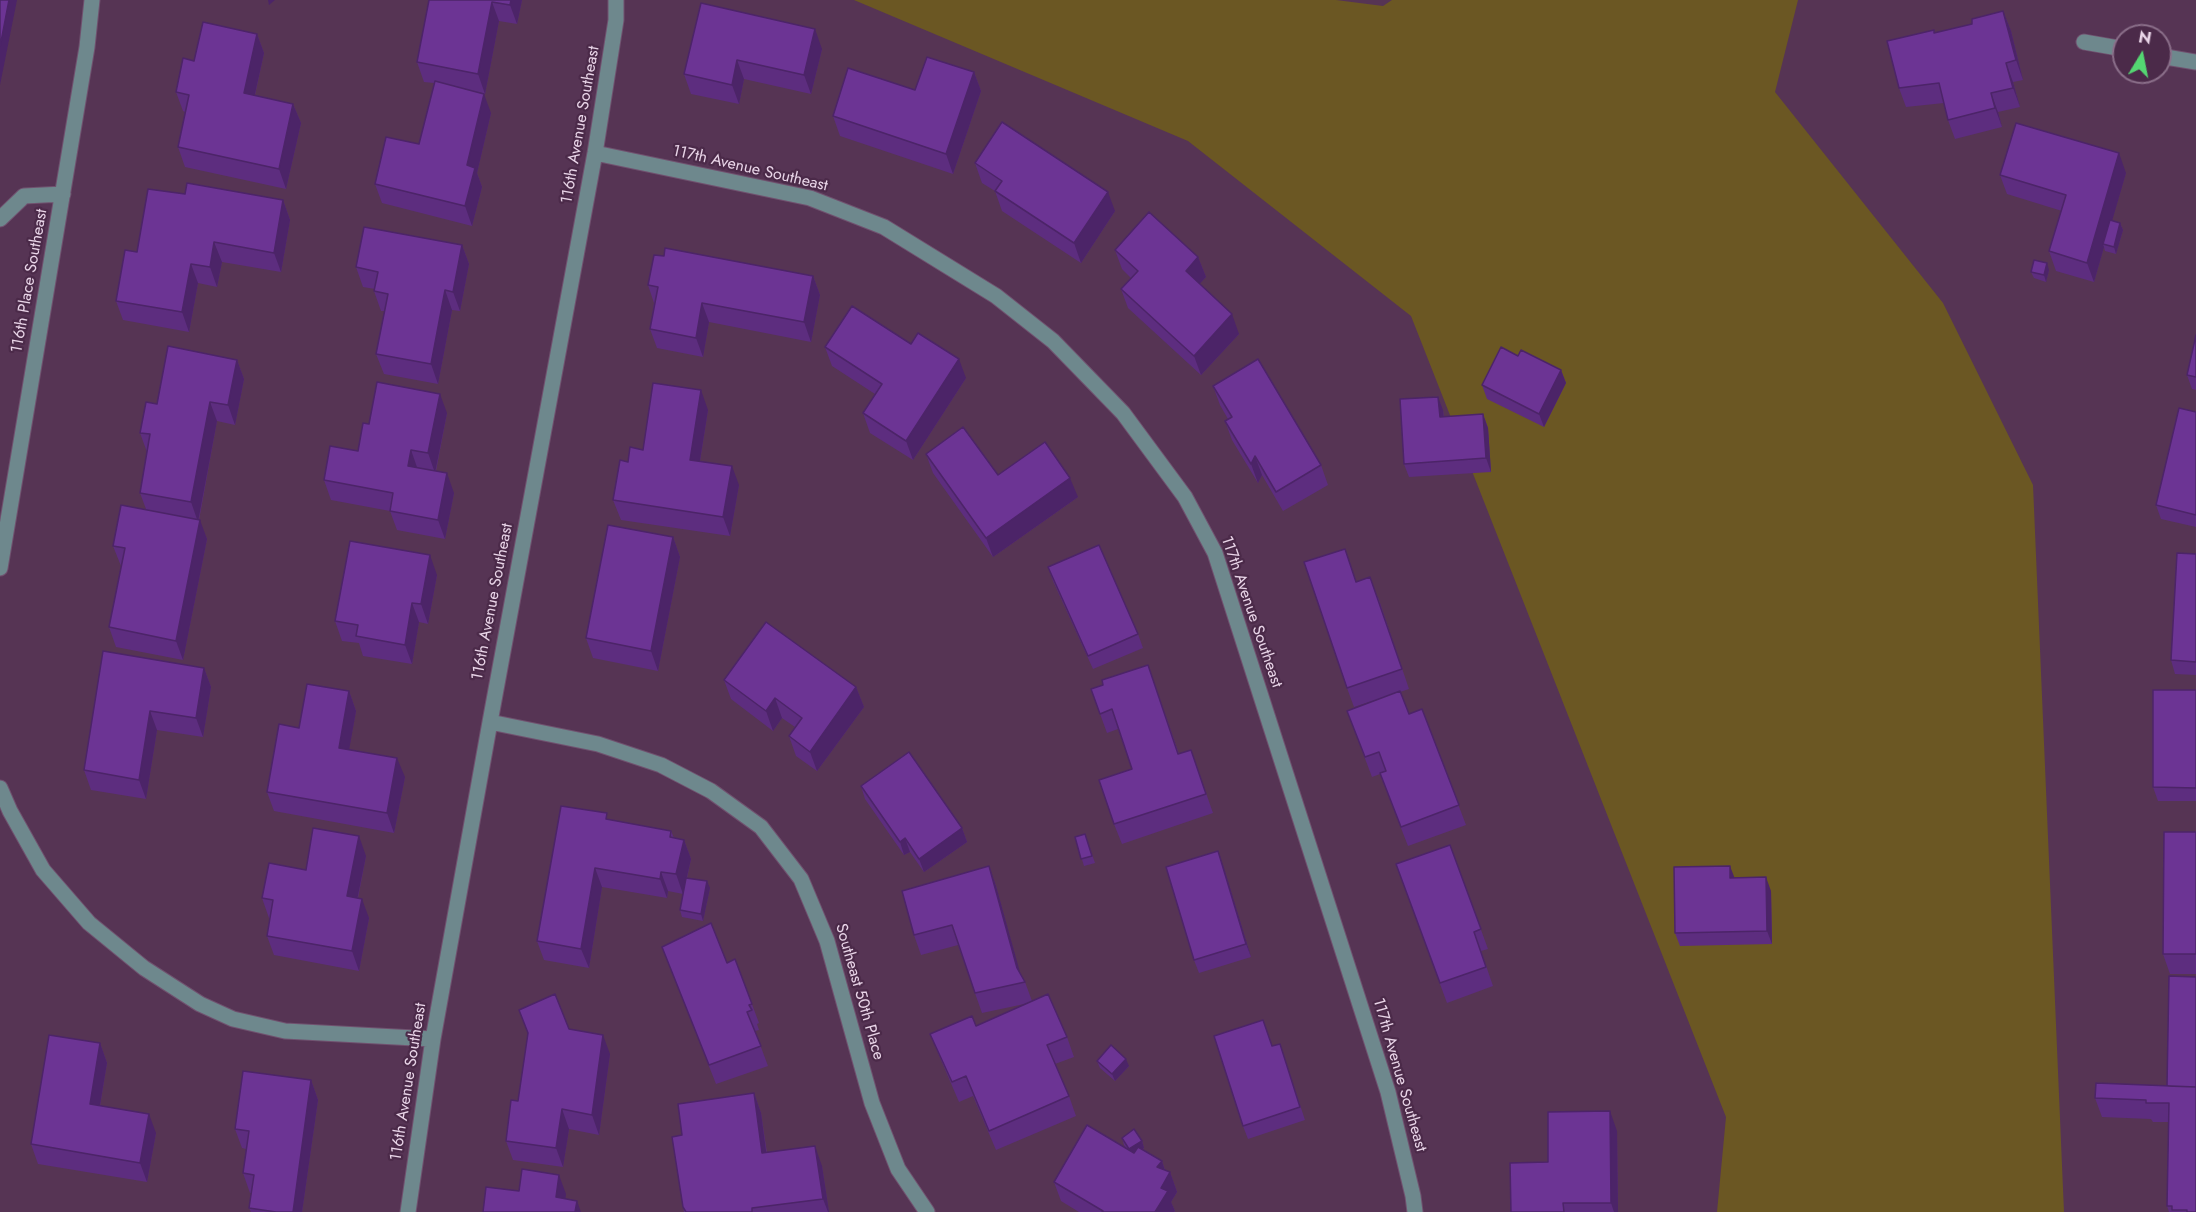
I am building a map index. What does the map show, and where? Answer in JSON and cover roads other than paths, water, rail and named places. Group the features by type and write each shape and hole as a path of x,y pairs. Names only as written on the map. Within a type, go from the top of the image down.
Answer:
{"street":[{"name":"116th Place Southeast","path":"0,568 87,47 92,0"},
{"name":"116th Avenue Southeast","path":"408,1212 433,1039 595,153 616,20 616,0"},
{"path":"2084,42 2112,47"},
{"path":"2172,58 2196,62"},
{"name":"117th Avenue Southeast","path":"595,153 810,198 884,227 996,296 1053,341 1123,413 1185,497 1215,554 1388,1092 1415,1212"},
{"path":"0,219 24,196 63,194"},
{"name":"Southeast 50th Place","path":"490,722 598,744 661,765 711,791 760,827 801,879 828,941 872,1104 898,1169 927,1212"},
{"path":"0,788 9,811 42,870 89,923 144,968 200,1004 233,1019 285,1031 433,1039"}]}
